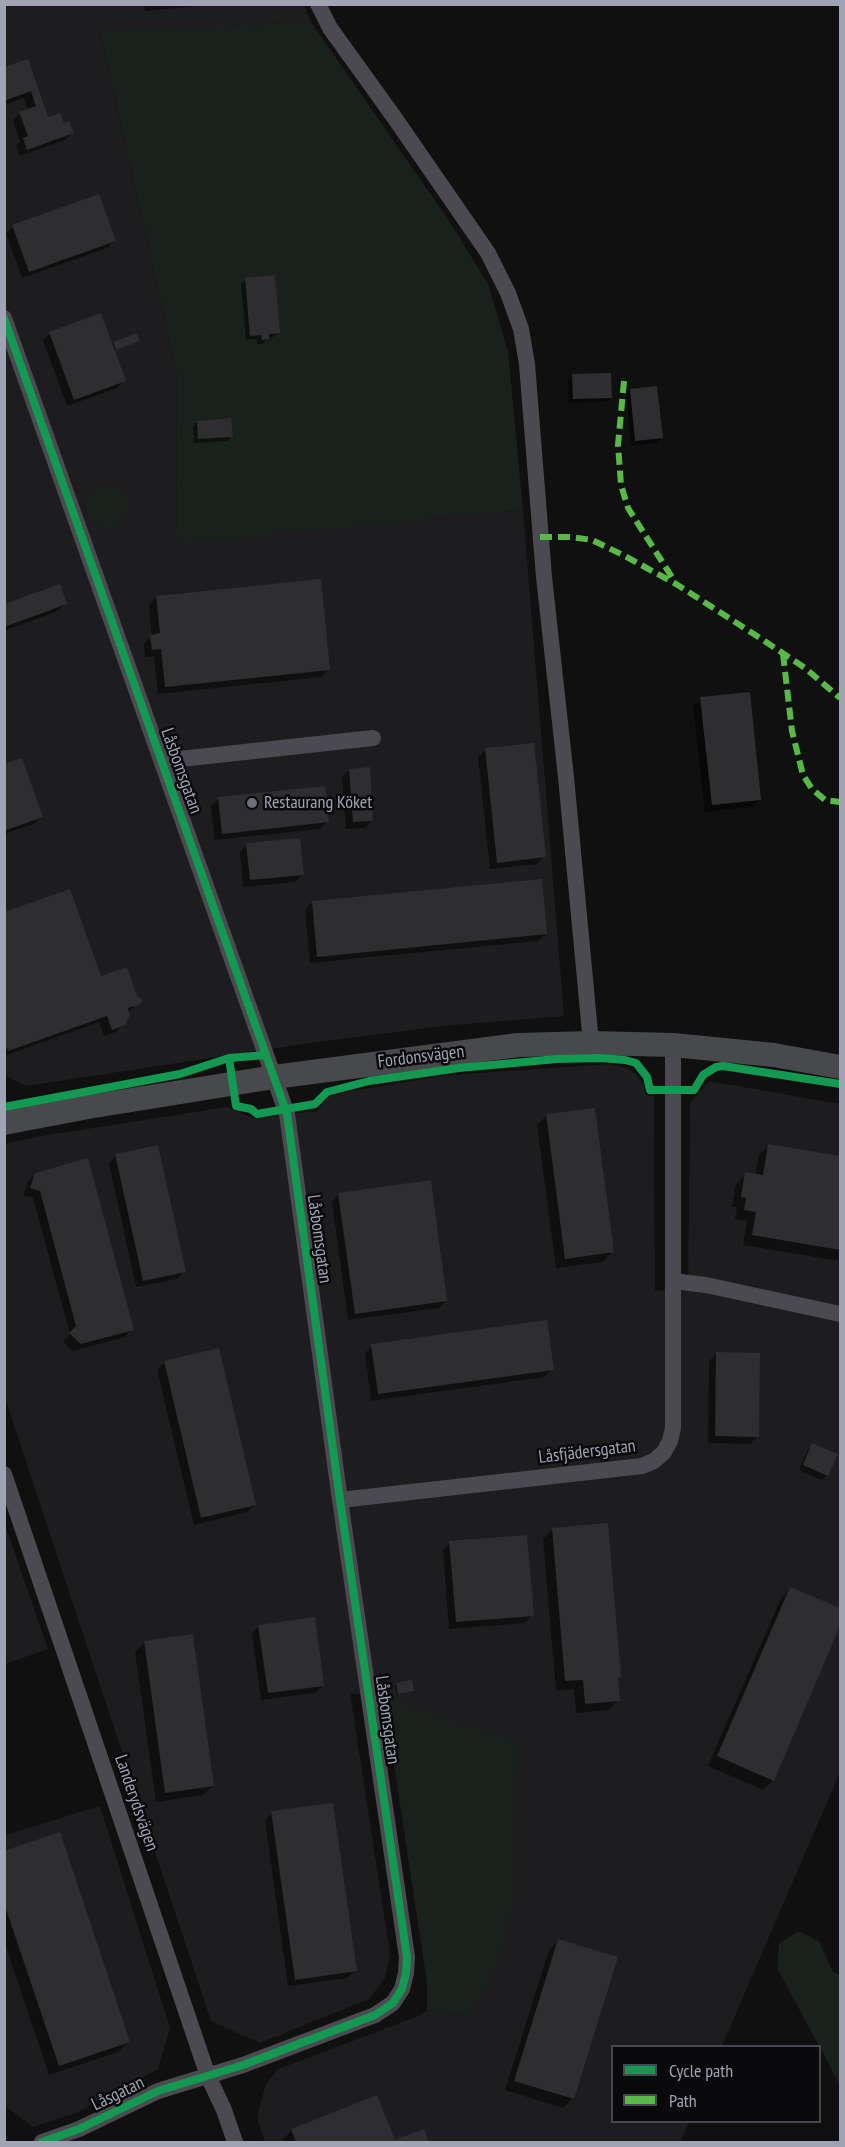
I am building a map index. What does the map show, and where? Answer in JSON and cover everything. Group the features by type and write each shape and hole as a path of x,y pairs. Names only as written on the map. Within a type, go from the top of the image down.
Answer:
{"street":[{"path":"318,4 330,28 488,253 508,293 521,329 527,364 544,577 565,766 591,1043"},
{"name":"Låsbomsgatan","path":"4,318 287,1114 340,1500 407,1957 402,1989 393,2003 375,2015 208,2076"},
{"name":"Låsbomsgatan","path":"162,761 373,738"},
{"name":"Fordonsvägen","path":"4,1124 88,1107 274,1077 506,1047 591,1043 673,1045 774,1055 840,1067"},
{"name":"Låsfjädersgatan","path":"340,1500 642,1466 654,1461 664,1452 673,1428 673,1045"},
{"path":"673,1281 706,1285 840,1314"},
{"name":"Landerydsvägen","path":"4,1474 208,2076 224,2110 235,2142"},
{"name":"Låsgatan","path":"42,2142 79,2129 158,2091 208,2076"}],"shaded area":[{"path":"4,5 304,5 311,22 100,32 177,375 176,543 523,510 564,1016 441,1026 296,1045 26,1086 5,1075"},
{"path":"311,22 448,219 488,284 508,351 523,510 176,544 177,375 100,31"},
{"path":"107,485 115,486 122,491 127,498 127,514 122,521 115,526 107,527 99,526 92,521 87,514 86,506 87,498 92,491 99,486"},
{"path":"610,1064 627,1068 637,1075 643,1083 646,1095 654,1096 655,1291 688,1287 690,1103 709,1081 840,1104 840,1772 722,2045 611,2045 611,2123 689,2123 680,2142 265,2142 257,2117 266,2084 278,2069 421,2015 427,2010 468,2015 384,1698 350,1693 390,1954 385,1978 369,1999 260,2043 211,2021 5,1398 4,1144 227,1107 253,1118 317,1111 328,1097 449,1075"},
{"path":"4,1522 48,1649 5,1664 4,1664"},
{"path":"384,1698 517,1741 512,1908 500,1956 485,1988 468,2015 427,2010 427,1983"},
{"path":"100,1806 170,2028 158,2069 76,2113 33,2127 5,2106 5,1835"},
{"path":"798,1931 819,1941 833,1972 840,1975 840,2085 821,2050 821,2045 818,2045 777,1968 779,1944"}],"building":[{"path":"28,59 48,117 60,113 64,123 69,121 74,133 27,150 23,138 28,136 19,112 36,106 31,91 4,101 4,67"},
{"path":"99,194 116,241 29,272 12,225"},
{"path":"275,275 280,333 269,334 269,339 262,340 261,335 250,336 245,278"},
{"path":"101,313 126,381 74,400 49,332"},
{"path":"137,333 140,341 116,350 113,342"},
{"path":"611,373 612,398 573,399 572,374"},
{"path":"657,386 663,438 635,441 630,389"},
{"path":"231,418 233,437 198,439 197,421"},
{"path":"321,579 330,670 165,687 161,649 152,650 150,635 160,633 156,596"},
{"path":"60,584 67,604 4,627 4,604"},
{"path":"750,692 761,800 712,805 700,697"},
{"path":"534,743 546,857 497,863 485,748"},
{"path":"22,758 43,817 4,831 4,764"},
{"path":"370,767 373,821 353,822 349,769"},
{"path":"325,786 329,822 222,834 218,797"},
{"path":"300,838 304,875 250,880 246,843"},
{"path":"542,879 547,934 317,957 312,901"},
{"path":"70,889 101,976 127,967 137,996 143,1000 139,1005 128,1008 130,1015 125,1025 112,1030 107,1016 8,1051 4,1041 4,912"},
{"path":"595,1108 614,1252 565,1259 546,1114"},
{"path":"768,1144 840,1156 840,1250 752,1235 756,1212 744,1210 746,1198 741,1197 745,1172 763,1175"},
{"path":"158,1145 186,1272 143,1281 115,1154"},
{"path":"88,1158 134,1330 81,1344 69,1333 76,1326 40,1191 30,1188 35,1173"},
{"path":"431,1180 447,1301 355,1314 338,1193"},
{"path":"547,1320 554,1370 378,1394 371,1344"},
{"path":"219,1348 256,1505 201,1518 164,1361"},
{"path":"716,1352 760,1353 759,1437 715,1436"},
{"path":"812,1443 838,1454 828,1476 803,1465"},
{"path":"608,1523 621,1677 618,1677 620,1701 585,1704 583,1680 565,1681 552,1528"},
{"path":"527,1535 534,1616 456,1622 449,1541"},
{"path":"790,1587 840,1608 840,1626 774,1781 717,1756"},
{"path":"315,1617 324,1686 268,1693 258,1625"},
{"path":"193,1634 214,1786 165,1793 144,1641"},
{"path":"412,1680 414,1691 398,1694 396,1683"},
{"path":"333,1803 357,1971 295,1980 271,1811"},
{"path":"60,1832 130,2042 59,2066 4,1903 4,1851"},
{"path":"558,1939 618,1957 574,2099 514,2081"},
{"path":"377,2095 395,2140 424,2129 429,2142 296,2142 291,2129"}],"marked path":[{"path":"624,381 618,445 621,485 628,508 675,582"},
{"path":"540,537 592,540 623,555 676,584 763,640 805,668 840,698"},
{"path":"783,654 792,731 803,775 812,789 825,800 840,802"}],"cycle path":[{"path":"4,318 287,1114 340,1500 407,1957 402,1989 393,2003 375,2015 243,2065 158,2091 79,2129 42,2142"},
{"path":"4,1107 180,1074 229,1058 266,1055"},
{"path":"229,1058 236,1106 251,1109 257,1114 315,1104 327,1092 369,1081 459,1068 557,1059 600,1058 636,1063 647,1077 650,1090 694,1090 703,1075 716,1067 723,1066 840,1084"}],"place":[{"name":"Restaurang Köket","path":"252,803"}]}
